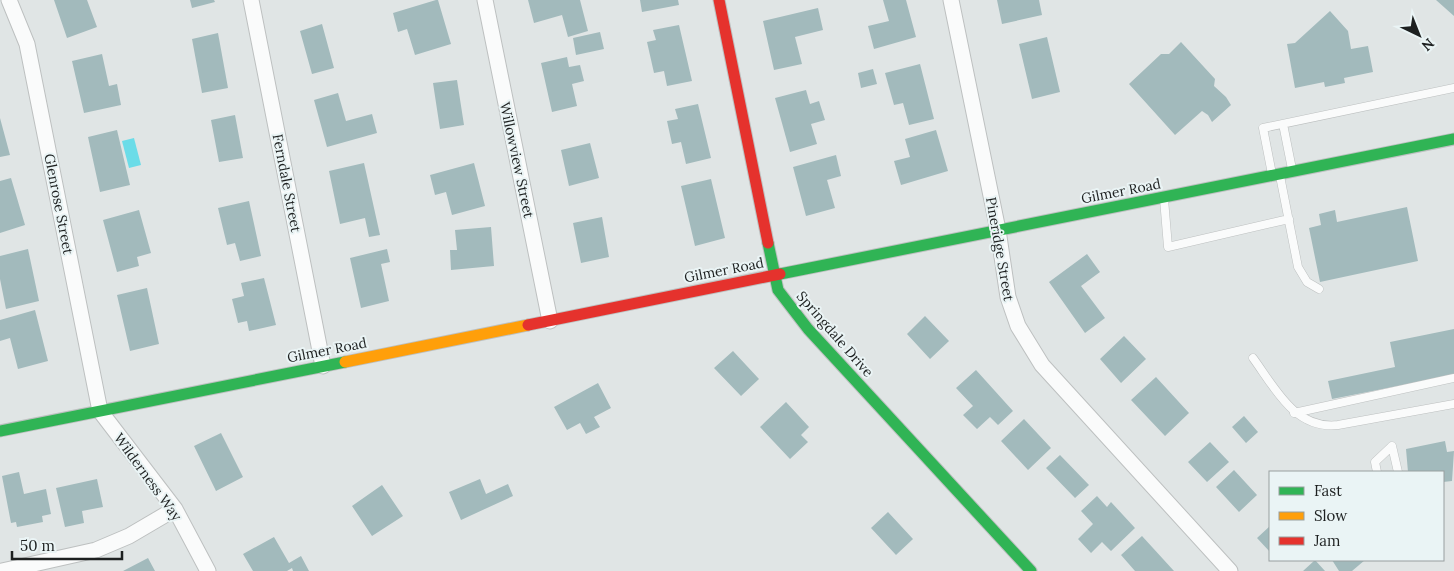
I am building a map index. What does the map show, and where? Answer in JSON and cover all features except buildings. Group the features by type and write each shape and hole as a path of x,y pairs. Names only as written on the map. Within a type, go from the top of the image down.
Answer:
{"main road":[{"name":"Springdale Drive","path":"719,0 774,276 782,296 808,329 1031,571"},
{"name":"Gilmer Road","path":"0,432 1454,139"}],"street":[{"name":"Glenrose Street","path":"9,0 27,44 100,411"},
{"name":"Ferndale Street","path":"251,0 324,366"},
{"name":"Willowview Street","path":"485,0 550,320"},
{"name":"Pineridge Street","path":"951,0 998,230 1001,261 1011,308 1018,326 1037,358 1230,571"},
{"name":"Wilderness Way","path":"100,411 175,509 208,571"},
{"path":"2,571 96,550 130,536 175,509"}],"lane":[{"path":"1319,289 1310,286 1301,273 1289,219 1263,128 1454,88"},
{"path":"1283,124 1293,172"},
{"path":"1164,197 1168,248 1289,219"},
{"path":"1253,358 1294,412 1306,421 1326,426 1454,404"},
{"path":"1294,412 1454,378"},
{"path":"1377,471 1375,462 1392,446 1398,471"}],"water":[{"path":"134,138 141,165 129,168 122,141"}],"traffic: fast":[{"path":"780,274 1454,139"},
{"path":"768,243 778,290 808,329 1031,571"},
{"path":"0,431 345,362"}],"traffic: slow":[{"path":"345,362 528,325"}],"traffic: jam":[{"path":"719,0 768,243"},
{"path":"528,325 780,274"}]}
